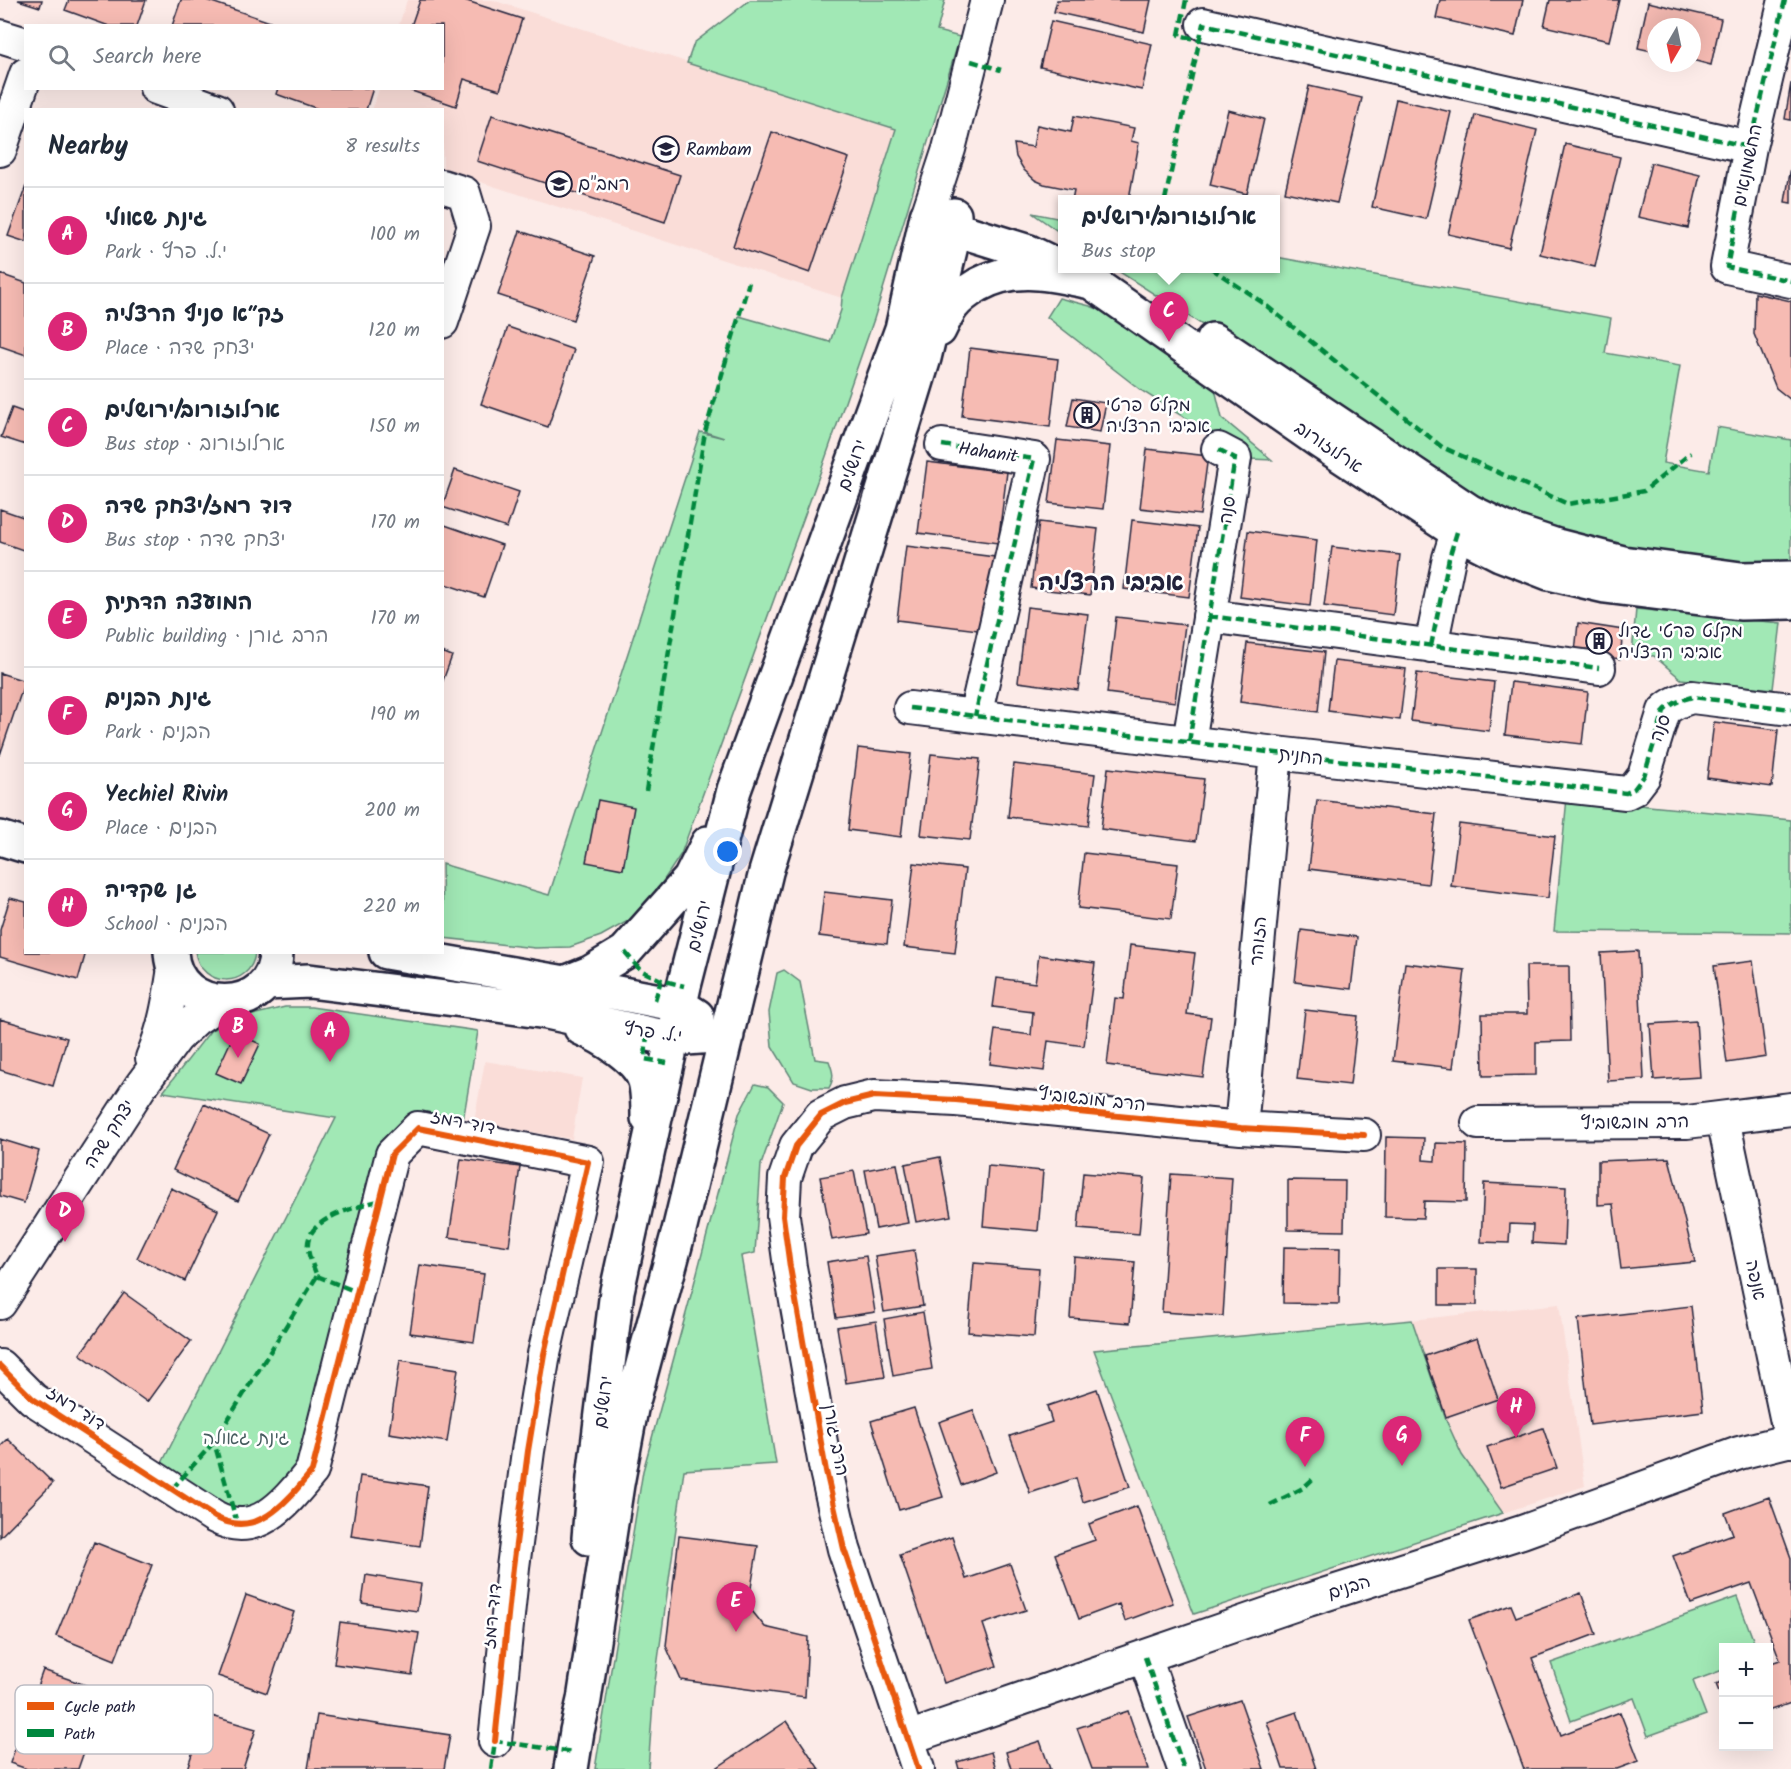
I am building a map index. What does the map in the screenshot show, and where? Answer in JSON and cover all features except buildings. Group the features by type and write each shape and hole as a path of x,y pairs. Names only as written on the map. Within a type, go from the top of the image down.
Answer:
{"main road":[{"path":"946,220 1035,231 1058,241"},
{"path":"946,220 1058,263"},
{"path":"924,358 946,220"},
{"name":"ירושלים","path":"577,1731 575,1697 592,1501 617,1291 680,1005 734,790 902,329 946,220"},
{"name":"ארלוזורוב","path":"924,358 952,306 962,295 992,278 1016,272 1058,273"},
{"name":"ארלוזורוב","path":"1081,273 1318,441 1457,532 1500,554 1549,573 1605,586 1740,603 1791,602"},
{"name":"ארלוזורוב","path":"1082,273 1469,511 1506,529 1557,546 1623,563 1741,579 1791,578"},
{"name":"ירושלים","path":"571,1769 631,1409 680,1227 766,872 924,358"},
{"path":"565,982 590,973 625,952 660,914 690,879 734,790"},
{"path":"0,838 24,845"},
{"path":"171,958 181,982 192,992 220,1003 250,996 266,983 273,971 276,954"},
{"name":"י.ל. פרץ","path":"398,954 565,982 680,1005 727,1035"},
{"name":"י.ל. פרץ","path":"266,983 309,981 547,1012 673,1039 727,1035"},
{"path":"547,1012 594,1033 636,1065 645,1081 648,1106 648,1151"}],"street":[{"name":"ירושלים","path":"946,220 949,149 987,0"},
{"name":"החשמונאים","path":"1785,0 1750,147 1727,267 1791,281"},
{"path":"1203,24 1750,147"},
{"path":"0,36 24,43"},
{"path":"0,150 24,80"},
{"path":"162,90 211,108"},
{"path":"444,316 474,226 453,190"},
{"name":"Hahanit","path":"942,445 1034,459 975,716"},
{"name":"סנה","path":"1189,742 1235,458 1218,449"},
{"path":"1431,646 1449,558 1457,532"},
{"path":"1209,616 1599,668"},
{"name":"סנה","path":"1626,793 1634,789 1644,776 1664,711 1670,705 1692,697 1791,709"},
{"name":"החנית","path":"910,708 1626,793"},
{"name":"הזוהר","path":"1240,1128 1276,753"},
{"name":"יצחק שדה","path":"140,1087 162,1033 170,1001 171,958"},
{"name":"יצחק שדה","path":"0,1303 140,1087 176,1038 196,1019 220,1003"},
{"name":"הרב מובשוביץ","path":"821,1115 845,1103 874,1096 956,1100 1240,1128 1364,1135"},
{"name":"הרב מובשוביץ","path":"1478,1123 1687,1122 1791,1110"},
{"name":"הרב גורן","path":"821,1115 796,1146 785,1178 783,1216 790,1267 826,1471 844,1549 918,1769"},
{"name":"אנפה","path":"1723,1119 1791,1440"},
{"name":"דוד רמז","path":"0,1366 33,1399 215,1517 226,1523 246,1523 264,1518 283,1505 312,1471 392,1154 418,1128 588,1162 544,1354 528,1451 495,1741"},
{"name":"הבנים","path":"908,1738 1308,1600 1522,1532 1739,1453 1791,1440"},
{"path":"1145,1657 1184,1769"}],"shaded area":[{"name":"Rambam","path":"407,0 492,0 896,129 842,298 444,170 444,108 373,108 379,90 444,90 444,24 399,24"},
{"path":"485,1061 582,1078 572,1139 474,1122"},
{"path":"1559,1304 1585,1486 1503,1513 1462,1455 1446,1421 1412,1320"}],"green space":[{"path":"750,0 945,0 937,31 960,37 874,319 681,854 637,916 601,936 570,947 535,948 444,938 444,865 549,895 700,432 724,438 705,432 739,316 830,342 896,129 687,63 694,43"},
{"path":"1032,213 1058,218 1058,231"},
{"path":"1280,258 1611,318 1605,353 1680,366 1663,463 1709,471 1717,427 1791,440 1791,568 1740,573 1549,533 1466,494 1121,273 1280,273"},
{"path":"1059,298 1111,314 1206,380 1215,389 1222,418 1272,460 1250,459 1142,391 1047,317"},
{"path":"1636,609 1781,623 1773,689 1681,679 1654,656 1632,654"},
{"path":"1567,798 1791,820 1791,933 1554,931"},
{"path":"196,954 255,954 252,965 245,973 226,980 206,973 199,964"},
{"path":"784,970 800,982 815,1059 829,1061 832,1068 833,1078 829,1088 812,1088 794,1082 772,1046 769,1012 777,973"},
{"name":"גינת גאולה","path":"285,1007 311,1007 478,1031 461,1133 417,1126 304,1468 244,1517 158,1471 336,1118 163,1092 211,1030 236,1019"},
{"path":"755,1084 768,1087 783,1102 761,1165 755,1253 741,1256 776,1464 684,1470 654,1689 648,1769 595,1769 643,1471 739,1114"},
{"path":"1412,1320 1446,1420 1462,1455 1503,1513 1194,1614 1094,1350"},
{"path":"1737,1597 1754,1643 1719,1643 1719,1671 1693,1681 1706,1715 1648,1736 1634,1698 1571,1721 1551,1663"}],"marked path":[{"path":"1186,0 1179,35 1199,40"},
{"path":"1785,0 1750,147 1727,267 1791,281"},
{"path":"1166,195 1203,24 1750,147"},
{"path":"971,61 1001,70"},
{"path":"1218,273 1263,303 1442,447 1568,504 1644,491 1691,453"},
{"path":"646,791 705,432 749,282"},
{"path":"942,445 1034,459 975,716"},
{"path":"1189,742 1235,458 1218,449"},
{"path":"1431,646 1449,558 1457,532"},
{"path":"1209,616 1599,668"},
{"path":"910,708 1626,793 1634,789 1644,776 1664,711 1673,704 1692,697 1791,709"},
{"path":"625,952 640,970 661,980"},
{"path":"655,1000 661,980 684,986"},
{"path":"647,1033 645,1059 667,1063"},
{"path":"237,1523 214,1442 317,1276 308,1249 309,1238 314,1229 334,1216 380,1200"},
{"path":"317,1276 357,1292"},
{"path":"172,1489 214,1442"},
{"path":"1270,1505 1303,1488 1315,1477"},
{"path":"1145,1657 1184,1769"},
{"path":"491,1769 495,1741 573,1752"}],"cycle path":[{"path":"918,1769 844,1549 826,1471 783,1216 785,1178 796,1146 821,1115 845,1103 874,1096 956,1100 1241,1128 1364,1135"},
{"path":"0,1366 33,1399 215,1517 230,1523 245,1524 258,1520 282,1505 312,1471 392,1154 418,1128 588,1162 544,1354 528,1451 495,1741"}],"place":[{"name":"Rambam","path":"666,149"},
{"name":"רמב\"ם","path":"559,184"},
{"name":"ארלוזורוב/ירושלים","path":"1169,342"},
{"name":"מקלט פרטי אביבי הרצליה","path":"1087,415"},
{"name":"מקלט פרטי גדול אביבי הרצליה","path":"1599,641"},
{"name":"זק״א סניף הרצליה","path":"238,1058"},
{"name":"גינת שאולי","path":"330,1062"},
{"name":"דוד רמז/יצחק שדה","path":"65,1242"},
{"name":"גן שקדיה","path":"1516,1438"},
{"name":"Yechiel Rivin","path":"1402,1466"},
{"name":"גינת הבנים","path":"1305,1467"},
{"name":"המועצה הדתית","path":"736,1632"}],"district":[{"name":"אביבי הרצליה","path":"1111,582"}]}
